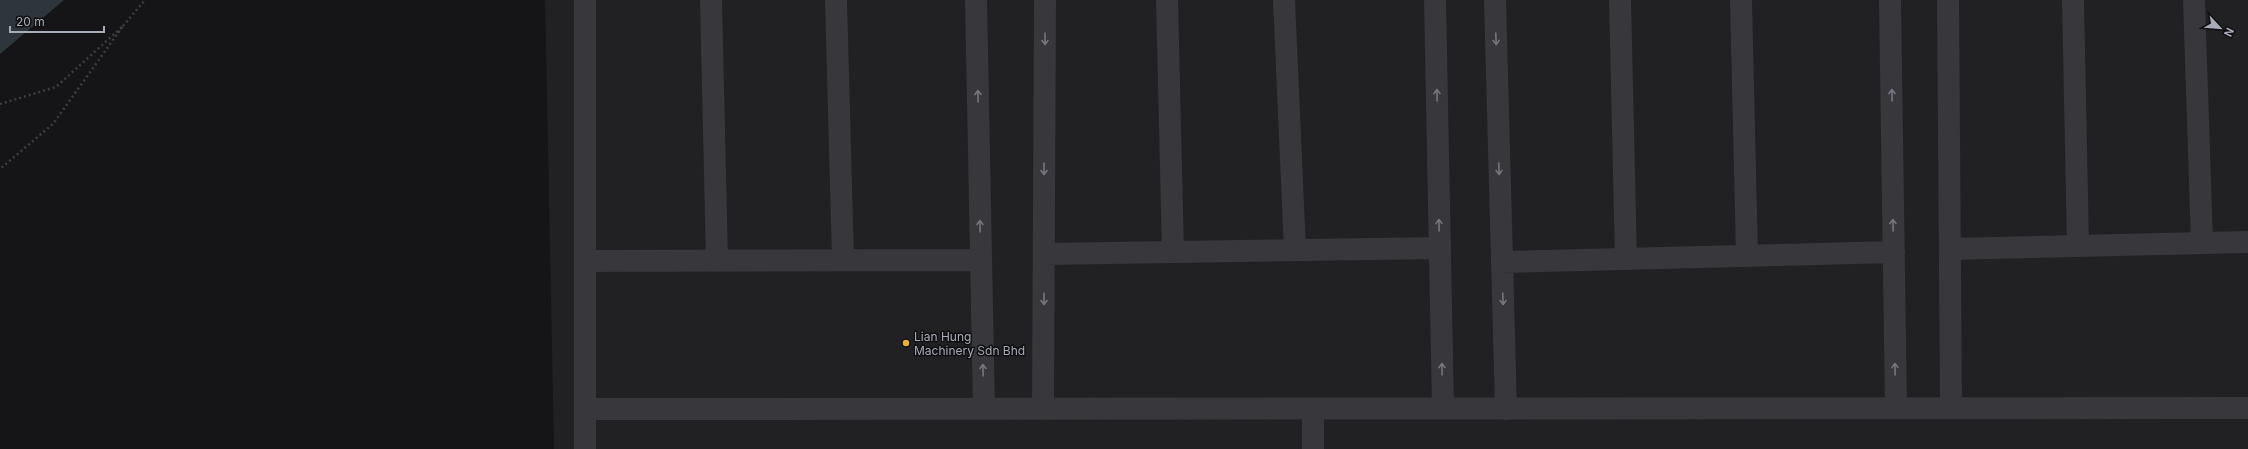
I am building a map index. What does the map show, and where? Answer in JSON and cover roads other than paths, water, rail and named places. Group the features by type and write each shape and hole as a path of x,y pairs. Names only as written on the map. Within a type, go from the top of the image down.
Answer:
{"street":[{"path":"585,0 585,449"},
{"path":"711,0 717,261"},
{"path":"836,0 843,260"},
{"path":"976,0 984,409"},
{"path":"1043,409 1045,0"},
{"path":"1167,0 1173,252"},
{"path":"1284,0 1296,250"},
{"path":"1435,0 1443,408"},
{"path":"1495,0 1506,408"},
{"path":"1620,0 1626,259"},
{"path":"1741,0 1747,256"},
{"path":"1890,0 1896,408"},
{"path":"1948,0 1951,408"},
{"path":"2073,0 2078,246"},
{"path":"2194,0 2202,243"},
{"path":"1950,248 2248,242"},
{"path":"1044,254 1440,248"},
{"path":"1502,262 1894,252"},
{"path":"585,261 981,260"},
{"path":"585,409 2248,408"},
{"path":"1313,409 1313,449"}],"place":[{"name":"Lian Hung Machinery Sdn Bhd","path":"906,343"}]}
